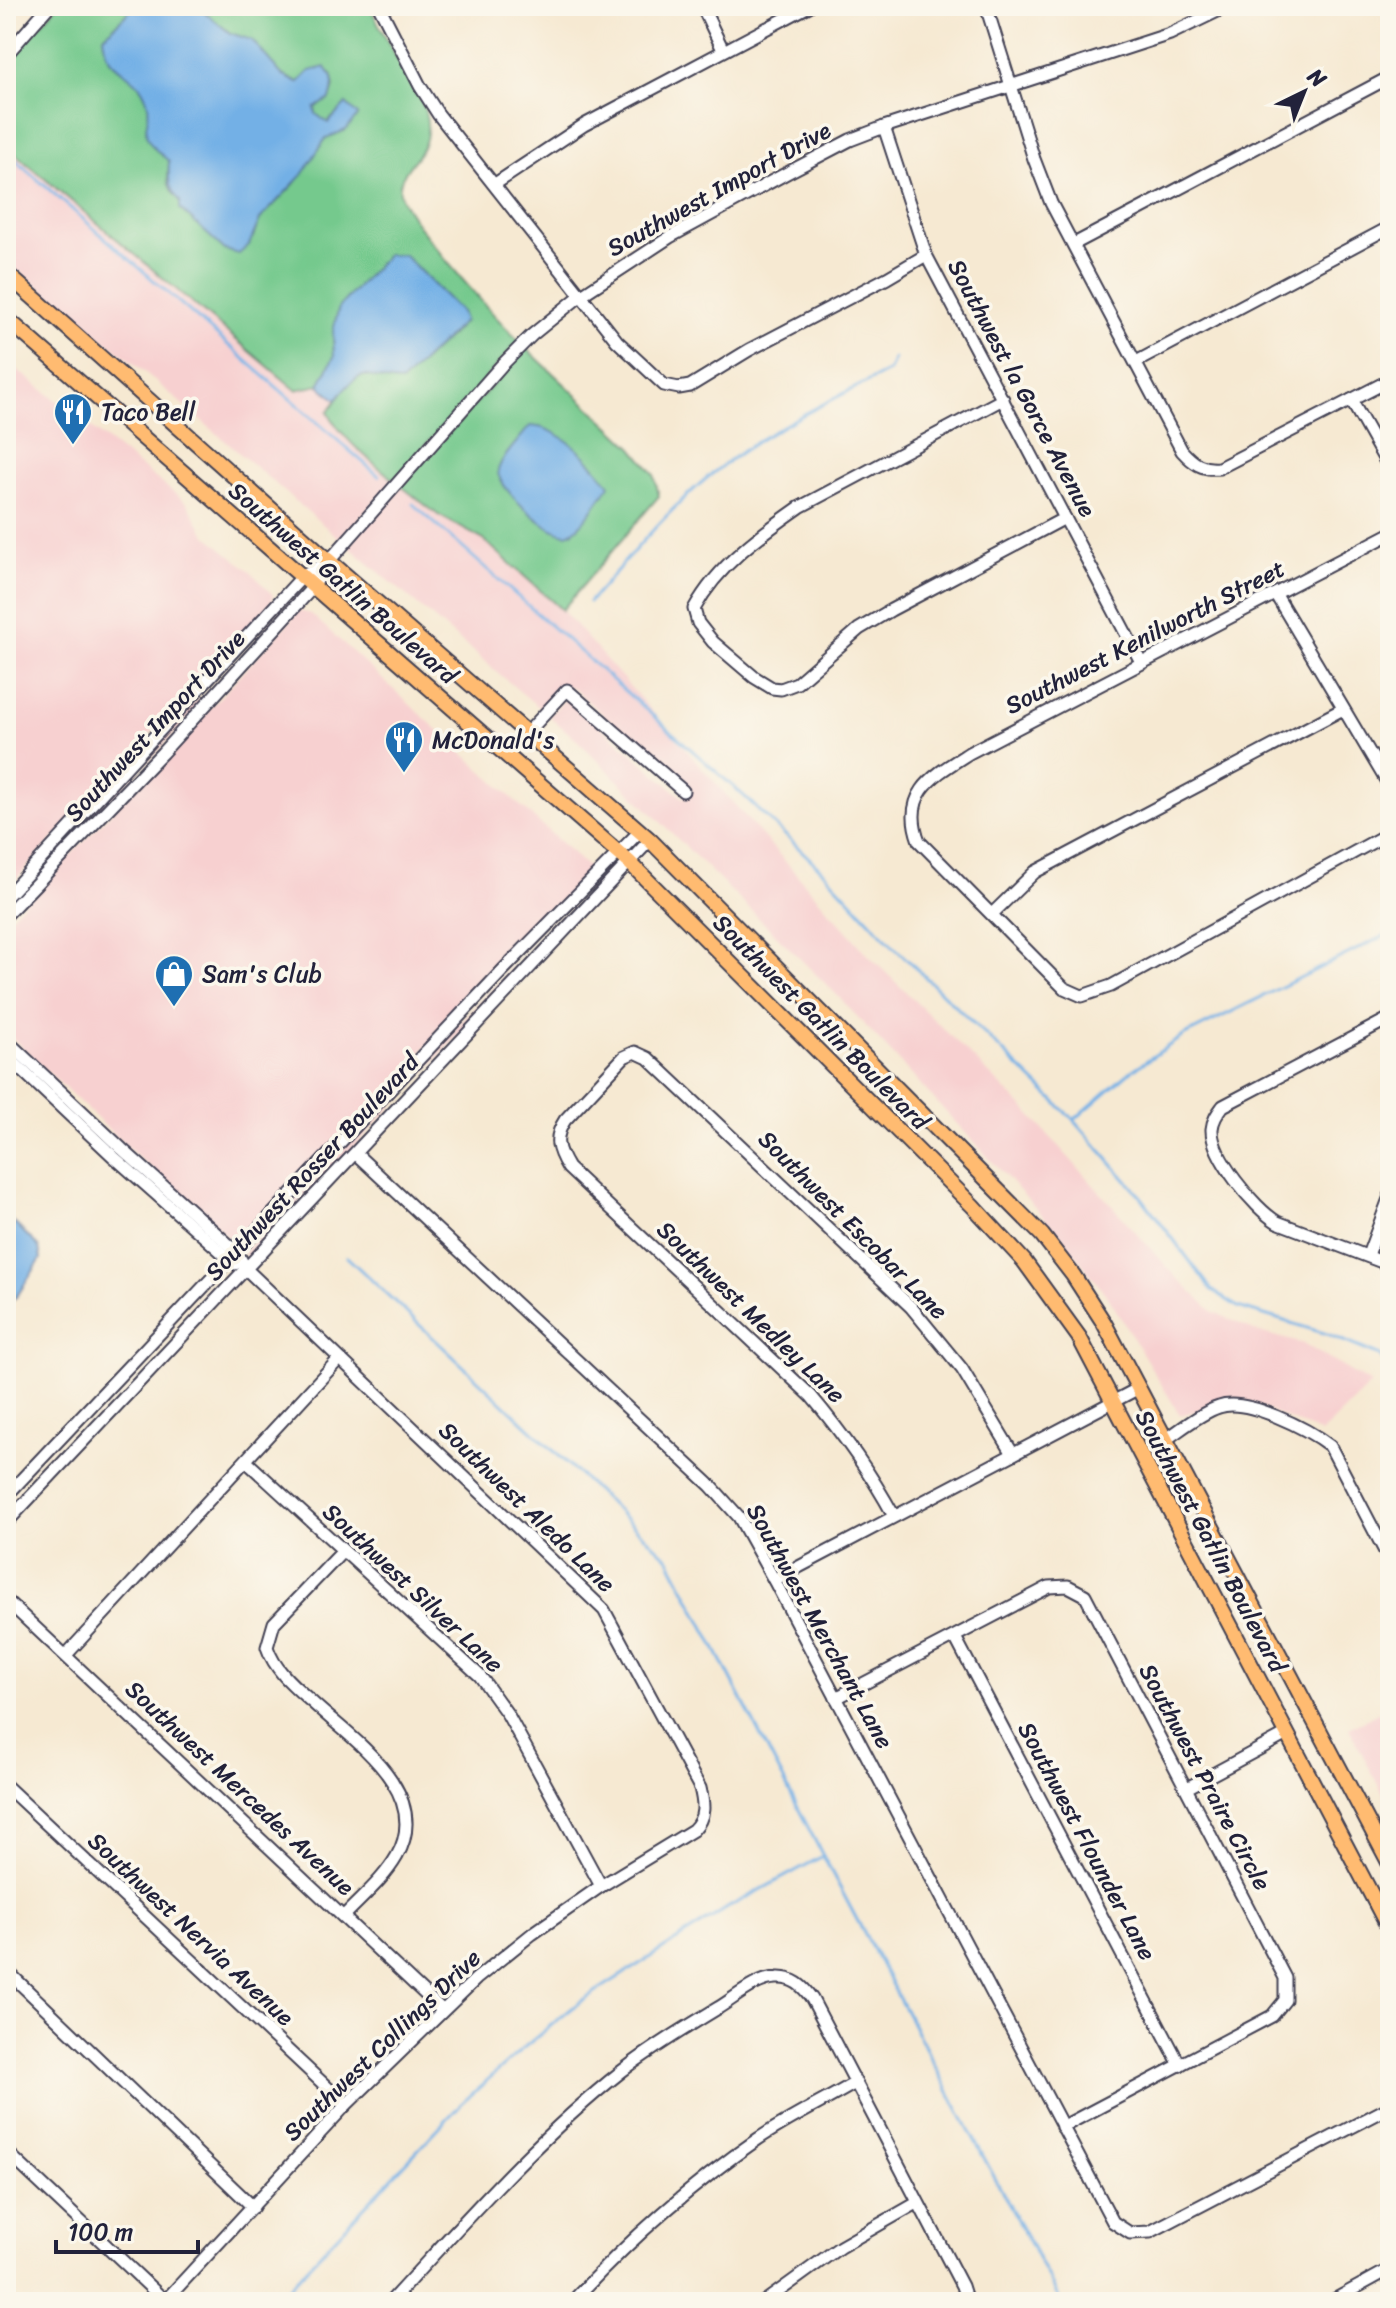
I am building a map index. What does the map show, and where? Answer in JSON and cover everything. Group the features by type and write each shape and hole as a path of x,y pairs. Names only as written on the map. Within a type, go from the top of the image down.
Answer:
{"main road":[{"name":"Southwest Gatlin Boulevard","path":"6,273 329,561 645,836 1042,1235 1096,1311 1139,1388 1390,1864"},
{"name":"Southwest Gatlin Boulevard","path":"6,318 624,857 973,1206 1024,1261 1079,1337 1390,1930"}],"street":[{"path":"9,46 49,6"},
{"path":"379,6 426,95 580,296 617,341 664,385 679,388 690,386 749,350 926,255"},
{"path":"702,6 723,50"},
{"path":"495,184 584,125 809,6"},
{"path":"986,6 1051,203 1182,451 1200,467 1219,468 1390,380"},
{"name":"Southwest Import Drive","path":"6,897 329,561 501,366 532,335 580,296 670,237 850,140 1170,34 1228,6"},
{"path":"1074,244 1390,77"},
{"name":"Southwest la Gorce Avenue","path":"884,127 926,255 1141,662"},
{"path":"1136,362 1390,227"},
{"path":"1003,399 800,507 753,541 705,589 694,609 698,623 713,642 754,677 772,688 781,689 797,683 859,629 1065,518"},
{"path":"1351,400 1390,469"},
{"name":"Southwest Kenilworth Street","path":"992,914 919,841 912,824 914,804 925,786 969,753 1390,534"},
{"name":"Southwest Import Drive","path":"6,915 162,753 307,582"},
{"path":"1276,595 1390,787"},
{"path":"527,733 567,690 683,791"},
{"path":"1343,709 1035,872 992,914 1064,988 1082,996 1111,986 1382,837 1390,826"},
{"name":"Southwest Rosser Boulevard","path":"6,1496 504,969 645,836"},
{"name":"Southwest Rosser Boulevard","path":"6,1523 356,1154 624,857"},
{"path":"1390,1018 1223,1106 1215,1117 1212,1129 1216,1149 1263,1213 1277,1222 1390,1265"},
{"name":"Southwest Aledo Lane","path":"6,1040 604,1610 700,1788 703,1813 698,1825"},
{"name":"Southwest Medley Lane","path":"635,1052 624,1057 565,1120 556,1141 559,1154 568,1168 811,1396 873,1477 894,1516"},
{"name":"Southwest Escobar Lane","path":"635,1052 648,1058 911,1307 962,1369 1013,1454"},
{"name":"Southwest Aledo Lane","path":"6,1055 233,1256"},
{"name":"Southwest Merchant Lane","path":"356,1154 711,1486 739,1517 1113,2222 1130,2233 1150,2232 1390,2107"},
{"path":"1368,1255 1390,1196"},
{"path":"66,1655 339,1359"},
{"path":"774,1580 1139,1388"},
{"path":"1165,1440 1220,1406 1247,1406 1313,1433 1330,1446 1390,1561"},
{"name":"Southwest Silver Lane","path":"247,1462 480,1676 508,1715 601,1886"},
{"path":"343,1551 274,1623 267,1647 278,1669 384,1769 401,1799 406,1821 400,1851 387,1870 344,1916"},
{"name":"Southwest Praire Circle","path":"836,1698 1049,1587 1068,1586 1085,1595 1187,1788 1285,1978 1285,2000 1272,2016 1062,2127"},
{"name":"Southwest Mercedes Avenue","path":"6,1600 442,2010"},
{"name":"Southwest Flounder Lane","path":"955,1637 1180,2065"},
{"path":"1187,1788 1287,1734"},
{"name":"Southwest Nervia Avenue","path":"6,1786 346,2105"},
{"name":"Southwest Collings Drive","path":"165,2302 346,2105 442,2010 532,1934 698,1825"},
{"path":"6,1970 253,2207"},
{"path":"390,2302 529,2153 623,2071 672,2036 759,1983 776,1978 799,1984 812,1999 962,2286 967,2302"},
{"path":"572,2302 618,2252 712,2172 762,2137 855,2083"},
{"path":"6,2151 165,2302"},
{"path":"764,2302 840,2247 917,2203"},
{"path":"1330,2302 1390,2269"}],"shaded area":[{"path":"6,146 295,390 319,385 328,388 336,400 328,412 334,423 394,480 341,540 147,374 6,261"},
{"path":"6,361 187,503 206,535 249,570 273,595 272,602 6,890"},
{"path":"401,486 438,515 484,540 562,610 869,956 1025,1109 1179,1280 1212,1311 1255,1331 1304,1344 1371,1384 1321,1433 1247,1401 1221,1401 1208,1408 1180,1415 1110,1300 1058,1232 836,994 549,716 567,697 683,798 690,790 570,686 542,710 348,546"},
{"path":"299,611 311,614 593,872 237,1245 125,1145 6,1032 6,922 166,756"},
{"path":"225,676 159,750 6,908 6,904 198,699 201,701"},
{"path":"514,966 519,971 248,1260 244,1252"},
{"path":"1390,1707 1390,1807 1349,1728"}],"green space":[{"path":"57,6 135,6 103,37 113,61 144,92 149,107 153,147 169,161 170,187 175,195 194,209 253,237 260,219 294,184 326,138 346,130 346,105 327,123 316,114 315,108 330,99 334,86 331,73 310,71 299,83 282,75 252,41 230,33 197,6 369,6 419,95 426,116 424,146 405,172 400,193 417,224 519,341 394,480 349,440 328,412 344,389 358,378 374,376 402,382 464,321 461,312 404,255 387,255 339,307 333,331 334,357 319,385 296,390 6,146 6,64"},
{"path":"526,348 633,448 654,474 659,496 562,610 484,540 438,515 401,486"}],"water":[{"path":"135,6 197,6 230,33 252,40 282,75 298,83 310,71 325,67 332,78 332,90 330,99 315,108 316,114 328,123 346,104 358,115 346,130 326,138 302,175 260,219 249,245 239,254 225,250 180,209 180,201 170,183 169,161 156,150 146,133 148,112 143,91 107,55 103,37"},
{"path":"387,255 404,255 461,312 464,321 402,382 360,376 336,400 319,385 334,357 333,331 339,307"},
{"path":"530,426 565,439 585,456 610,485 586,518 570,533 552,529 540,521 516,500 500,479 498,471 502,461"},
{"path":"6,1215 39,1247 41,1259 17,1296 6,1305"}],"waterway":[{"path":"6,152 379,476"},
{"path":"589,602 661,522 708,477 772,432 889,371 894,358"},
{"path":"413,504 744,796 826,874 894,947 1074,1120 1142,1198 1212,1290 1238,1307 1327,1334 1380,1356 1390,1370"},
{"path":"1074,1120 1127,1074 1183,1036 1390,933"},
{"path":"347,1257 669,1559 1061,2302"},
{"path":"275,2302 461,2104 522,2049 581,2001 729,1907 823,1856"}],"place":[{"name":"Taco Bell","path":"73,446"},
{"name":"McDonald's","path":"404,774"},
{"name":"Sam's Club","path":"174,1008"}]}
